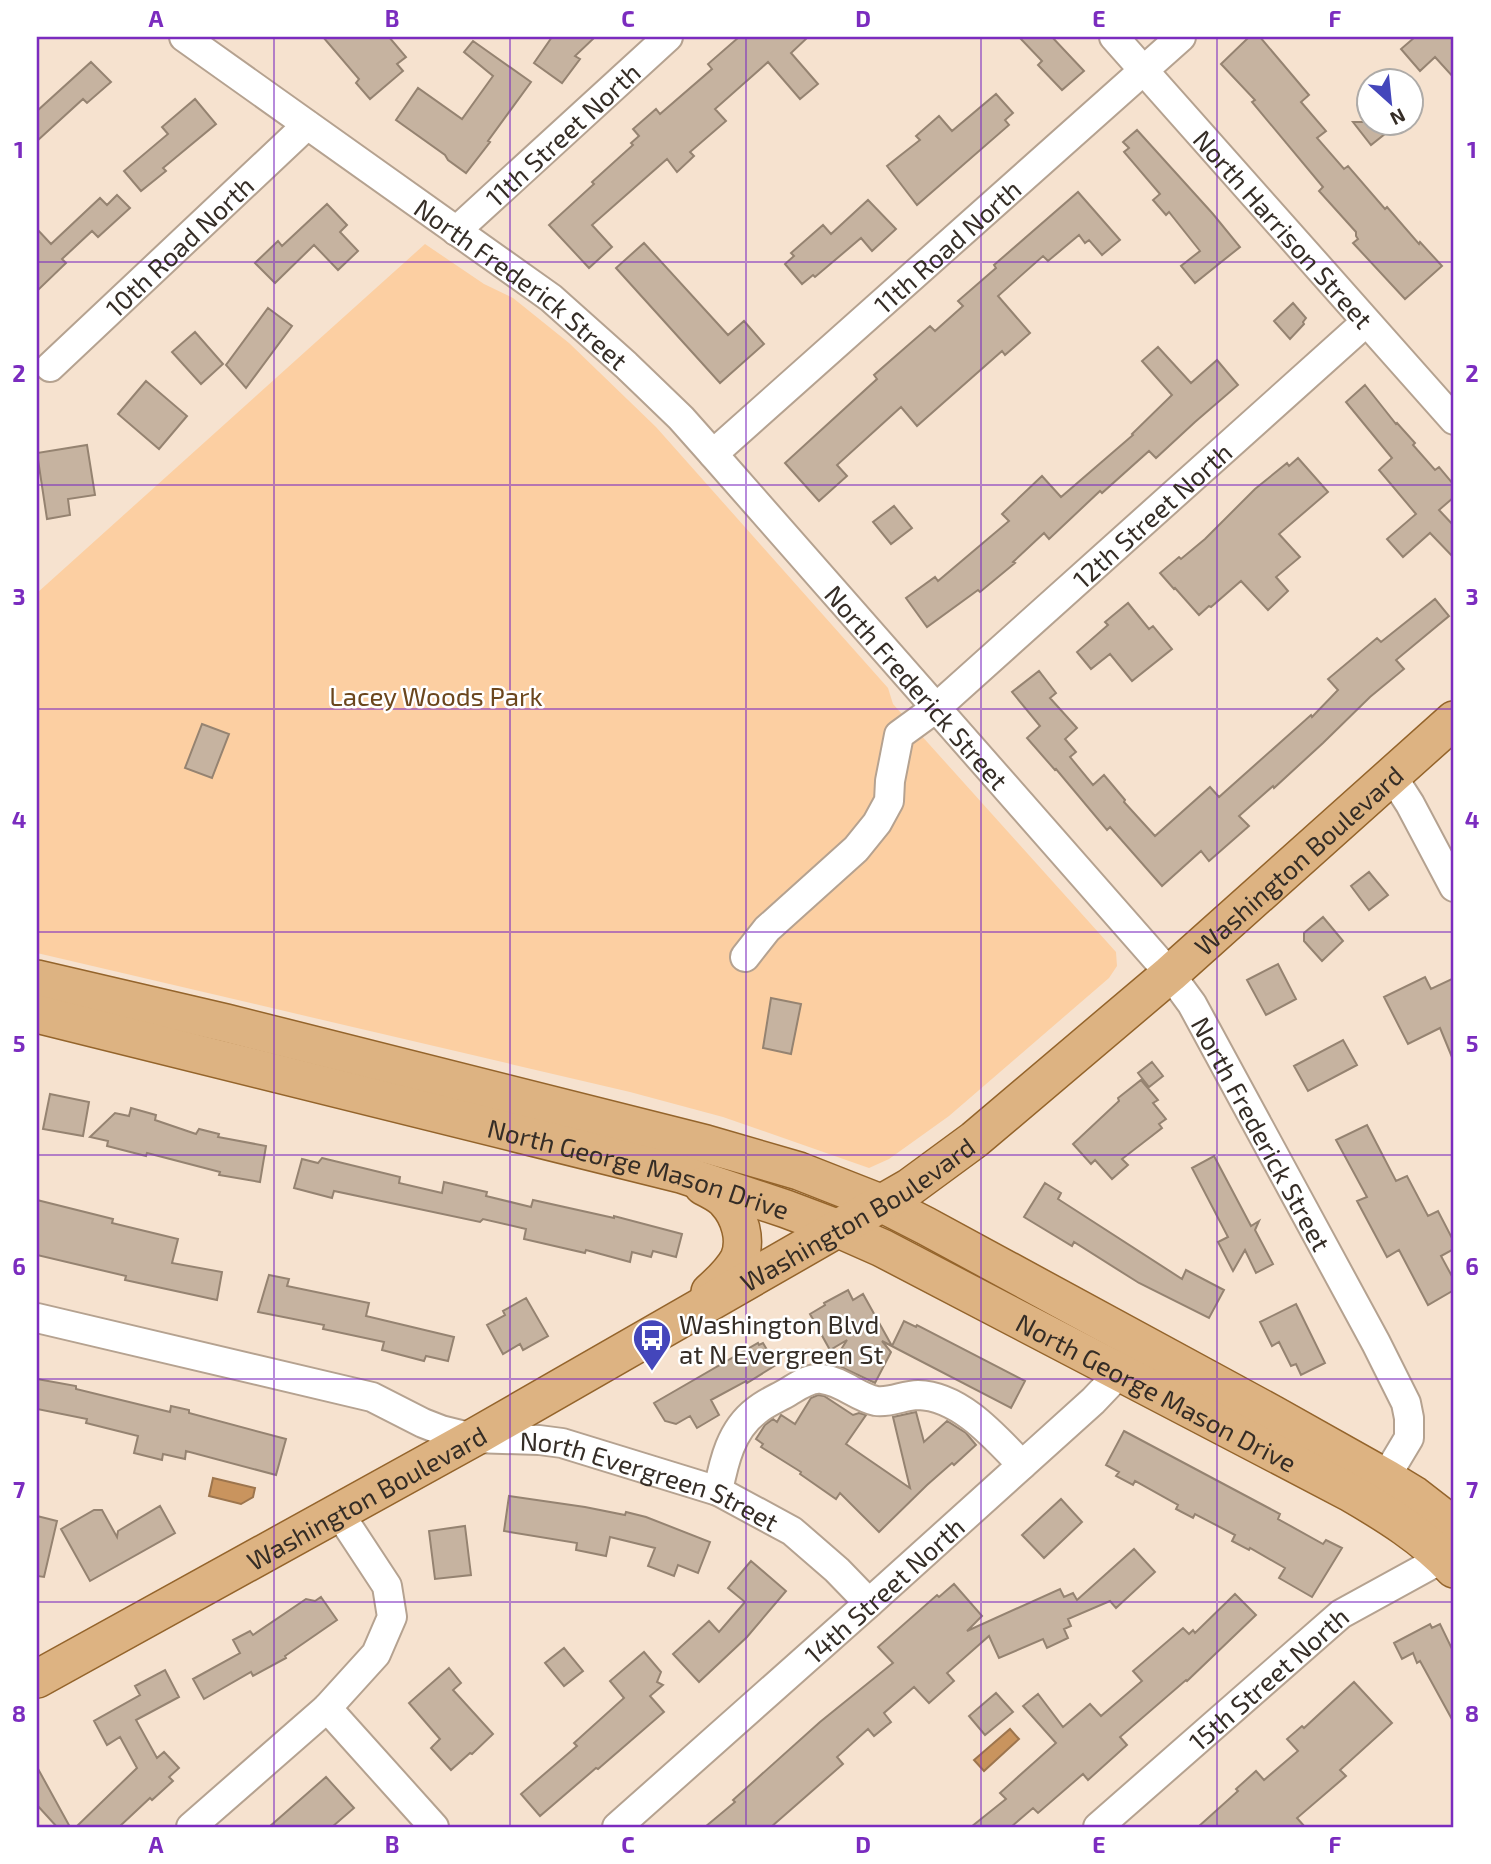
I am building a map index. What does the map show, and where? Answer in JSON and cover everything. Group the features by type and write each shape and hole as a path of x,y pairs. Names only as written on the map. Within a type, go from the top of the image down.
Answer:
{"main road":[{"name":"Washington Boulevard","path":"37,1679 472,1438 679,1318 883,1205 910,1187 974,1140 1170,974 1454,720"},
{"name":"North George Mason Drive","path":"37,979 226,1023 706,1144 799,1171 883,1205 1133,1359 1377,1491 1395,1519 1452,1551"},
{"name":"North George Mason Drive","path":"37,1014 681,1174 839,1229 1133,1359"},
{"path":"679,1318 713,1289 737,1262 742,1248 739,1223 725,1199 681,1174"}],"street":[{"name":"North Frederick Street","path":"184,37 551,298 635,374 681,418 1170,974 1199,1016 1406,1403 1409,1438 1377,1491"},
{"name":"11th Street North","path":"456,231 668,37"},
{"name":"North Harrison Street","path":"1114,37 1454,420"},
{"name":"11th Road North","path":"713,454 1181,37"},
{"name":"10th Road North","path":"50,367 307,125"},
{"name":"12th Street North","path":"745,957 767,929 856,849 877,823 890,801 890,781 899,735 936,708 1366,322"},
{"path":"1392,776 1454,887"},
{"name":"North Evergreen Street","path":"37,1318 372,1397 441,1430 472,1438 562,1443 718,1491 792,1531 869,1603"},
{"name":"14th Street North","path":"617,1827 1093,1401 1133,1359"},
{"path":"718,1491 723,1463 737,1429 756,1410 806,1381 820,1378 879,1401 915,1395 935,1397 965,1412 990,1432 1022,1465"},
{"path":"191,1827 327,1708 376,1654 392,1617 387,1586 338,1513"},
{"name":"15th Street North","path":"1098,1827 1341,1614 1452,1551"},
{"path":"327,1708 435,1827"}],"green space":[{"name":"Lacey Woods Park","path":"425,244 484,284 513,298 569,343 656,427 888,688 893,704 1116,952 1117,966 1109,978 949,1116 889,1159 869,1168 723,1117 630,1092 37,953 37,593"}],"shaded area":[{"path":"213,1478 255,1488 253,1497 241,1504 209,1496"},
{"path":"1010,1729 1019,1739 984,1771 974,1760"}],"building":[{"path":"323,37 389,37 406,57 397,64 403,71 370,99 356,83 359,79"},
{"path":"552,37 595,37 575,56 580,59 562,83 534,63"},
{"path":"739,37 808,37 791,53 818,84 800,99 768,62 715,109 726,121 690,152 694,156 677,172 667,159 592,225 612,247 589,268 549,225 633,145 631,143 639,136 633,129 656,109 660,114 712,69 708,64"},
{"path":"1019,37 1052,37 1084,71 1062,90 1038,65 1042,61"},
{"path":"1249,37 1260,37 1309,95 1301,102 1326,131 1317,138 1344,169 1348,166 1385,209 1387,207 1442,266 1405,299 1353,243 1358,239 1356,232 1319,191 1323,187 1252,102 1255,100 1221,64"},
{"path":"1415,37 1454,37 1454,78 1435,57 1424,67 1416,66 1401,49"},
{"path":"473,41 531,82 466,173 396,120 418,88 462,119 493,76 464,52"},
{"path":"91,62 111,82 87,103 83,99 37,141 37,111"},
{"path":"996,94 1013,113 1005,120 1009,125 917,205 887,166 920,140 916,136 939,116 952,131"},
{"path":"195,99 216,124 163,168 166,171 141,191 124,171 168,134 162,127"},
{"path":"1137,130 1240,247 1195,283 1181,266 1200,251 1169,212 1166,215 1153,200 1160,194 1124,152 1129,148 1123,142"},
{"path":"1364,136 1382,136 1371,145"},
{"path":"1078,192 1120,240 1102,255 1089,240 1085,243 1079,235 1048,261 1043,256 998,296 1030,333 1005,355 1002,351 917,426 901,407 837,465 847,476 819,501 785,463 877,379 874,375 930,326 935,331 963,306 958,301 996,268 994,265"},
{"path":"117,195 130,208 98,237 92,231 62,259 66,263 37,291 37,229 51,244 100,198 107,205"},
{"path":"868,200 896,229 872,251 861,238 815,277 813,275 802,284 785,264 794,256 791,253 823,225 831,234"},
{"path":"327,204 347,225 340,232 358,251 338,270 314,245 275,283 255,263 278,241 282,246"},
{"path":"644,243 728,335 744,321 764,344 720,383 616,268"},
{"path":"1293,303 1306,318 1290,339 1274,321"},
{"path":"268,308 292,326 246,388 226,365"},
{"path":"195,332 223,364 201,384 172,352"},
{"path":"1158,347 1191,383 1217,360 1238,385 1156,458 1149,451 1102,493 1100,491 1049,539 1044,533 1013,562 1015,563 980,592 978,590 927,627 906,598 935,577 938,581 1009,521 1002,514 1042,476 1061,497 1133,435 1172,395 1142,361"},
{"path":"146,381 187,416 159,449 118,414"},
{"path":"1365,385 1435,470 1439,467 1454,485 1454,497 1439,510 1454,526 1454,558 1430,533 1403,557 1387,539 1416,514 1379,470 1392,458 1346,402"},
{"path":"87,445 95,495 68,499 70,515 47,519 37,453"},
{"path":"1298,458 1328,492 1279,534 1300,557 1276,577 1288,591 1268,610 1241,581 1199,615 1160,573 1205,539 1255,489 1287,463 1289,466"},
{"path":"894,506 912,528 891,544 873,522"},
{"path":"1435,599 1449,616 1396,660 1404,669 1370,697 1274,788 1273,786 1239,816 1249,826 1209,861 1201,851 1162,886 1110,827 1107,830 1027,738 1040,726 1012,692 1039,671 1056,693 1050,698 1077,728 1065,739 1076,752 1070,757 1093,785 1104,775 1155,836 1210,787 1219,797 1311,715 1312,717 1338,690 1328,679 1377,638 1381,642"},
{"path":"1128,603 1149,629 1153,626 1172,649 1132,681 1110,654 1091,669 1077,652 1108,625 1105,622"},
{"path":"202,724 229,734 212,778 185,768"},
{"path":"1369,872 1388,895 1369,910 1351,886"},
{"path":"1323,917 1343,941 1322,961 1304,941 1304,933"},
{"path":"1278,964 1296,999 1266,1015 1247,980"},
{"path":"1425,977 1431,989 1454,978 1454,1062 1440,1028 1408,1044 1384,997"},
{"path":"771,998 801,1004 791,1054 763,1048"},
{"path":"1343,1040 1357,1065 1308,1091 1294,1066"},
{"path":"1152,1062 1163,1076 1149,1087 1138,1073"},
{"path":"1141,1080 1158,1100 1153,1103 1166,1119 1159,1124 1162,1128 1122,1159 1128,1165 1112,1179 1095,1160 1091,1164 1073,1144 1119,1101 1118,1098"},
{"path":"50,1094 89,1102 83,1136 43,1129"},
{"path":"131,1108 156,1115 155,1120 196,1134 199,1129 219,1134 218,1137 266,1146 260,1182 219,1175 220,1172 147,1153 146,1156 107,1146 108,1141 90,1137 115,1113 129,1116"},
{"path":"1367,1125 1396,1181 1407,1176 1428,1216 1438,1211 1454,1242 1454,1249 1441,1256 1454,1280 1454,1290 1428,1305 1399,1250 1387,1257 1357,1201 1367,1197 1336,1140"},
{"path":"1214,1156 1251,1226 1259,1221 1255,1230 1273,1264 1256,1273 1245,1250 1233,1271 1218,1242 1228,1237 1192,1168"},
{"path":"322,1158 400,1177 399,1183 442,1193 444,1182 487,1192 486,1196 531,1207 533,1200 614,1216 682,1234 676,1257 653,1251 651,1257 632,1252 630,1262 586,1250 585,1253 524,1239 526,1229 483,1219 480,1222 334,1191 332,1198 294,1188 302,1159 318,1163"},
{"path":"1045,1183 1061,1193 1058,1199 1182,1279 1186,1270 1224,1290 1209,1318 1139,1283 1074,1242 1072,1246 1024,1217"},
{"path":"37,1200 113,1219 112,1223 178,1239 172,1263 222,1272 217,1300 125,1280 126,1276 37,1255"},
{"path":"269,1275 289,1279 287,1286 369,1303 366,1316 454,1337 448,1361 426,1356 424,1361 382,1350 384,1342 323,1329 324,1325 258,1312"},
{"path":"848,1290 853,1300 863,1294 892,1346 904,1321 916,1327 917,1325 1025,1381 1011,1408 882,1341 891,1352 875,1383 839,1366 835,1359 847,1340 830,1350 810,1314"},
{"path":"526,1298 548,1336 523,1350 520,1344 503,1354 487,1325 505,1315 503,1311"},
{"path":"1296,1304 1325,1363 1301,1375 1296,1364 1291,1366 1279,1342 1272,1346 1260,1322"},
{"path":"758,1343 763,1343 776,1365 711,1400 719,1415 697,1428 690,1416 676,1424 665,1421 654,1403"},
{"path":"37,1379 76,1386 76,1389 170,1412 171,1406 189,1410 189,1413 286,1439 276,1475 186,1451 185,1459 163,1454 162,1460 134,1453 138,1436 86,1423 87,1419 37,1409"},
{"path":"824,1396 853,1415 866,1415 846,1444 910,1488 893,1417 916,1412 924,1442 947,1421 966,1433 976,1445 927,1485 879,1532 840,1493 836,1499 800,1474 801,1472 761,1447 763,1444 756,1439 765,1425 773,1419 777,1422 781,1415 795,1424 811,1398"},
{"path":"1124,1431 1280,1514 1278,1519 1323,1544 1326,1540 1342,1548 1312,1597 1279,1578 1285,1568 1232,1541 1235,1535 1195,1514 1193,1518 1176,1509 1178,1505 1135,1481 1133,1485 1116,1476 1119,1472 1106,1465"},
{"path":"509,1496 625,1515 626,1512 710,1542 698,1573 678,1565 674,1576 648,1566 655,1548 610,1537 606,1556 576,1550 577,1543 504,1531"},
{"path":"1061,1499 1082,1522 1044,1558 1022,1535"},
{"path":"160,1506 175,1533 90,1581 61,1529 94,1510 102,1510 117,1537 118,1531"},
{"path":"37,1516 57,1521 44,1577 37,1576"},
{"path":"465,1526 471,1575 435,1579 429,1531"},
{"path":"1134,1549 1155,1572 1116,1608 1110,1601 1068,1619 1071,1626 1064,1629 1068,1638 1047,1648 1043,1639 999,1658 989,1636 947,1673 954,1681 929,1703 914,1687 884,1713 891,1722 874,1736 868,1729 837,1757 843,1764 771,1827 705,1827 820,1722 893,1663 878,1647 937,1595 939,1597 954,1584 982,1616 967,1631 1060,1589 1064,1597 1073,1593 1077,1600"},
{"path":"751,1561 786,1591 747,1637 699,1682 673,1654 709,1621 719,1632 745,1602 728,1588"},
{"path":"1235,1594 1256,1615 1187,1681 1120,1737 1127,1745 1088,1780 1083,1774 1038,1813 1033,1808 1011,1827 971,1827 1006,1799 1000,1793 1056,1743 1023,1706 1038,1694 1063,1727 1090,1704 1101,1716 1142,1681 1133,1671 1183,1628 1189,1634 1193,1630 1195,1633"},
{"path":"321,1597 337,1620 285,1656 286,1658 253,1676 251,1672 204,1699 193,1679 240,1653 233,1640 250,1631 253,1635 306,1599 315,1601"},
{"path":"1430,1624 1432,1628 1440,1624 1454,1653 1454,1723 1420,1661 1417,1663 1413,1653 1402,1659 1394,1643"},
{"path":"564,1648 583,1671 564,1686 545,1663"},
{"path":"644,1652 661,1672 657,1682 663,1685 650,1696 664,1712 540,1816 521,1794 577,1746 574,1743 624,1698 610,1681"},
{"path":"449,1668 461,1683 453,1690 493,1734 451,1770 431,1748 440,1739 409,1703"},
{"path":"165,1670 179,1697 136,1720 157,1758 164,1752 179,1768 169,1777 173,1781 119,1827 76,1827 137,1768 120,1737 107,1745 94,1721 140,1695 135,1686"},
{"path":"1354,1682 1392,1723 1340,1770 1346,1776 1297,1818 1305,1827 1198,1827 1256,1771 1264,1780 1298,1751 1287,1739 1302,1726 1304,1728"},
{"path":"996,1693 1013,1712 985,1735 969,1716"},
{"path":"37,1767 70,1827 57,1827 37,1805"},
{"path":"326,1777 354,1808 332,1827 269,1827"}],"place":[{"name":"Washington Blvd at N Evergreen St","path":"652,1372"}]}
